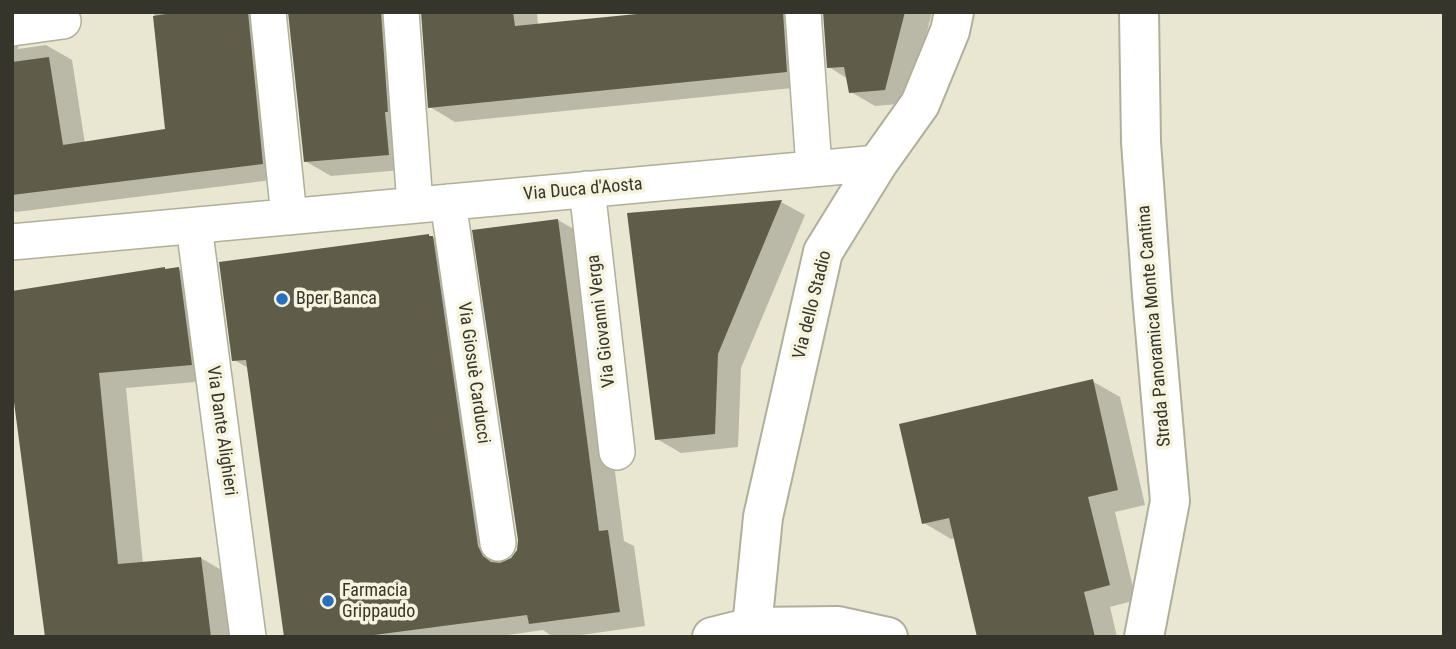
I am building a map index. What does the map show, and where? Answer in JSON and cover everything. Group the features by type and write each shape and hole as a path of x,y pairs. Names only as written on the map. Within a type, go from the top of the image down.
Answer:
{"street":[{"path":"268,12 289,217"},
{"name":"Via Giosuè Carducci","path":"401,12 431,204 498,543"},
{"path":"803,12 814,168"},
{"name":"Via dello Stadio","path":"752,628 763,517 823,252 878,163 920,104 950,31 954,12"},
{"name":"Strada Panoramica Monte Cantina","path":"1139,12 1141,142 1170,501 1144,637"},
{"path":"12,28 63,21"},
{"name":"Via Duca d'Aosta","path":"12,242 878,163"},
{"name":"Via Giovanni Verga","path":"587,189 617,452"},
{"name":"Via Dante Alighieri","path":"194,226 248,637"},
{"path":"712,637 752,628 838,626 888,637"}],"building":[{"path":"179,12 248,12 263,164 12,195 12,62 49,57 63,145 165,129 153,16"},
{"path":"288,12 381,12 389,155 304,162"},
{"path":"421,12 513,12 515,26 657,12 783,12 787,72 428,108"},
{"path":"823,12 905,12 885,90 849,93 844,67 827,68"},
{"path":"782,200 718,354 715,434 655,440 627,213"},
{"path":"558,219 599,531 608,530 620,612 529,624 527,615 359,637 284,637 246,360 232,361 219,262 429,234 433,236 478,546 483,556 491,562 500,563 511,558 517,550 518,540 472,230"},
{"path":"179,267 192,365 99,373 118,564 201,557 211,637 45,637 12,387 12,291"},
{"path":"1093,379 1118,490 1088,497 1110,585 1084,592 1095,637 977,637 949,518 922,524 899,424"}],"place":[{"name":"Bper Banca","path":"282,299"},
{"name":"Farmacia Grippaudo","path":"328,601"}]}
